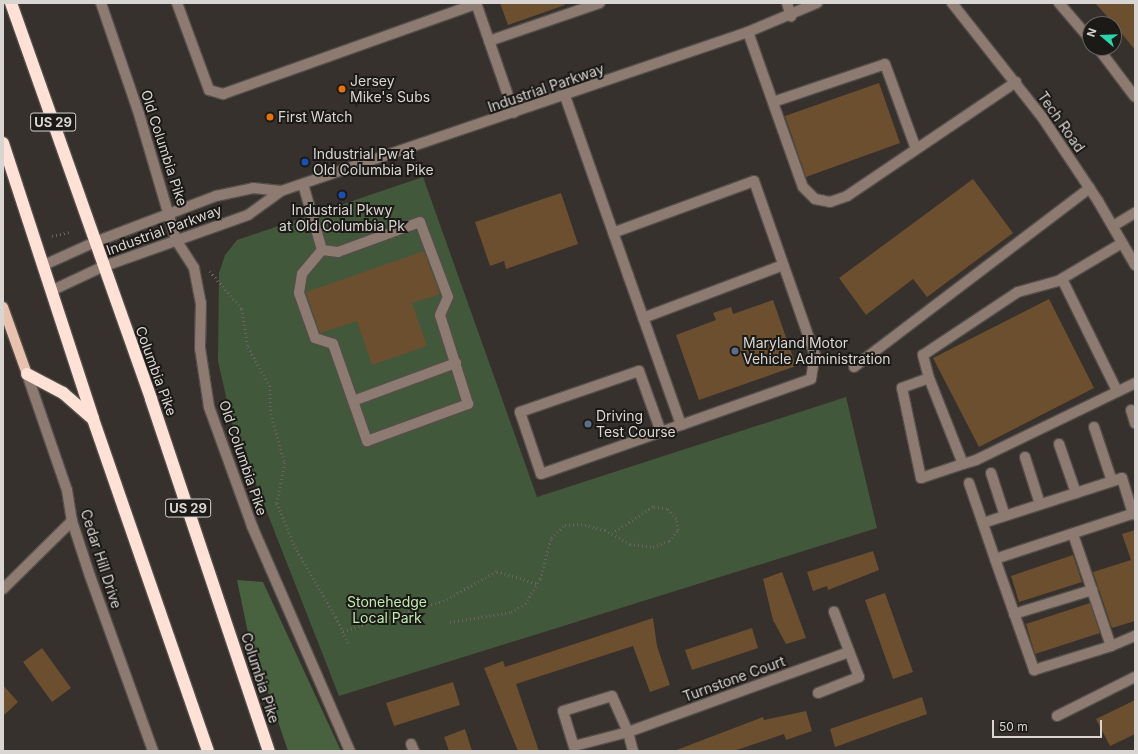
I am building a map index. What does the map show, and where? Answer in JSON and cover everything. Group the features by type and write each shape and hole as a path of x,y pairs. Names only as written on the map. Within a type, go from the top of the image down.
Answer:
{"highway":[{"name":"Columbia Pike","path":"11,3 95,242 102,267 151,399 269,751"},
{"path":"3,144 53,290 93,419 208,751"},
{"path":"26,374 63,393 93,419"}],"main road":[{"path":"3,307 26,374"}],"street":[{"name":"Old Columbia Pike","path":"101,3 170,213 176,240 194,268 201,303 200,348 208,407 252,526 350,751"},
{"path":"178,3 209,90 223,94 476,4 514,113"},
{"path":"489,41 600,3"},
{"path":"787,3 791,16"},
{"name":"Industrial Parkway","path":"53,290 102,267 248,214 281,191 565,96 748,32 791,16 817,3"},
{"name":"Tech Road","path":"952,3 1016,82 1090,188 1135,265"},
{"path":"1059,3 1082,30"},
{"path":"748,32 804,187 815,199 830,202 847,196 1016,82"},
{"path":"1104,56 1135,97"},
{"path":"773,102 885,64 916,149"},
{"path":"565,96 681,425"},
{"path":"613,233 754,181 814,355 811,379 681,425 661,432 541,474 520,412 639,371 661,432"},
{"path":"303,184 322,250"},
{"path":"854,367 1090,188"},
{"name":"Industrial Parkway","path":"44,265 95,242 170,213 233,191 281,191"},
{"path":"1113,226 1135,213"},
{"path":"420,222 448,297 440,315 468,404 366,441 334,344 315,338 299,293 302,274 322,250 338,252 420,222"},
{"path":"963,464 929,378 923,355 1018,292 1062,279 1122,243"},
{"path":"643,318 783,265"},
{"path":"1062,279 1117,391"},
{"path":"353,401 456,363"},
{"name":"Cedar Hill Drive","path":"26,374 67,490 72,521 153,751"},
{"path":"929,378 902,388 921,478 963,464 1135,382"},
{"path":"1131,410 1135,423"},
{"path":"1094,427 1112,481"},
{"path":"1059,444 1076,492"},
{"path":"1025,457 1040,504"},
{"path":"991,473 1005,516"},
{"path":"983,523 1122,478 1134,514 995,559"},
{"path":"969,482 1034,670 1111,646 1135,636"},
{"path":"3,589 72,521"},
{"path":"1073,534 1111,646"},
{"path":"1014,614 1092,590"},
{"path":"818,693 859,676 834,612"},
{"name":"Turnstone Court","path":"628,732 849,652"},
{"path":"1057,716 1135,677"},
{"path":"628,732 574,746 563,711 612,696 628,732 633,751"}],"path":[{"path":"52,236 70,232"},
{"path":"210,271 242,309 250,351 270,386 271,414 285,463 277,503 294,547 343,631 348,645"},
{"path":"450,622 511,612 525,604 538,584 552,538 565,525 581,524 612,534 630,544 653,547 669,541 678,530 676,519 667,509 652,508 612,534"},
{"path":"343,631 443,601 497,571 522,576 538,584"}],"green space":[{"name":"Stonehedge Local Park","path":"423,177 537,497 846,397 877,528 339,696 232,423 218,361 219,273 225,255 237,240"},
{"path":"237,580 263,582 341,751 288,751 248,633"}],"building":[{"path":"500,3 564,3 565,5 508,25"},
{"path":"1095,3 1135,3 1135,50 1122,34 1122,16 1107,16"},
{"path":"879,83 900,143 806,177 785,116"},
{"path":"973,179 1013,233 927,297 913,279 866,315 839,278"},
{"path":"561,193 578,244 506,269 504,261 490,266 475,222"},
{"path":"424,251 440,294 412,303 427,346 372,365 357,321 320,333 306,292"},
{"path":"1049,299 1094,388 979,447 933,358"},
{"path":"773,300 796,366 699,400 676,335 716,320 713,313 731,307 733,314"},
{"path":"1135,530 1135,621 1112,628 1093,572 1131,560 1122,534"},
{"path":"873,551 879,570 828,590 827,586 813,591 807,572"},
{"path":"1073,555 1082,582 1019,602 1011,576"},
{"path":"782,572 806,638 786,644 773,620 763,579"},
{"path":"885,593 913,672 893,679 865,600"},
{"path":"1090,603 1100,633 1035,654 1026,624"},
{"path":"653,618 657,646 670,685 650,692 633,646 516,684 539,751 518,751 484,668 503,661 505,667"},
{"path":"752,628 758,648 692,670 685,650"},
{"path":"42,648 71,688 52,702 23,662"},
{"path":"453,682 460,705 394,726 386,703"},
{"path":"3,685 18,702 3,716"},
{"path":"922,697 927,714 835,747 830,729"},
{"path":"1135,700 1135,734 1110,746 1096,719"},
{"path":"806,711 812,731 786,740 784,734 734,751 674,751 763,717 764,720"},
{"path":"465,729 472,751 449,751 444,737"}],"place":[{"name":"Jersey Mike's Subs","path":"342,89"},
{"name":"First Watch","path":"270,117"},
{"name":"Industrial Pw at Old Columbia Pike","path":"305,162"},
{"name":"Industrial Pkwy at Old Columbia Pk","path":"342,195"},
{"name":"Maryland Motor Vehicle Administration","path":"735,351"},
{"name":"Driving Test Course","path":"588,424"}]}
